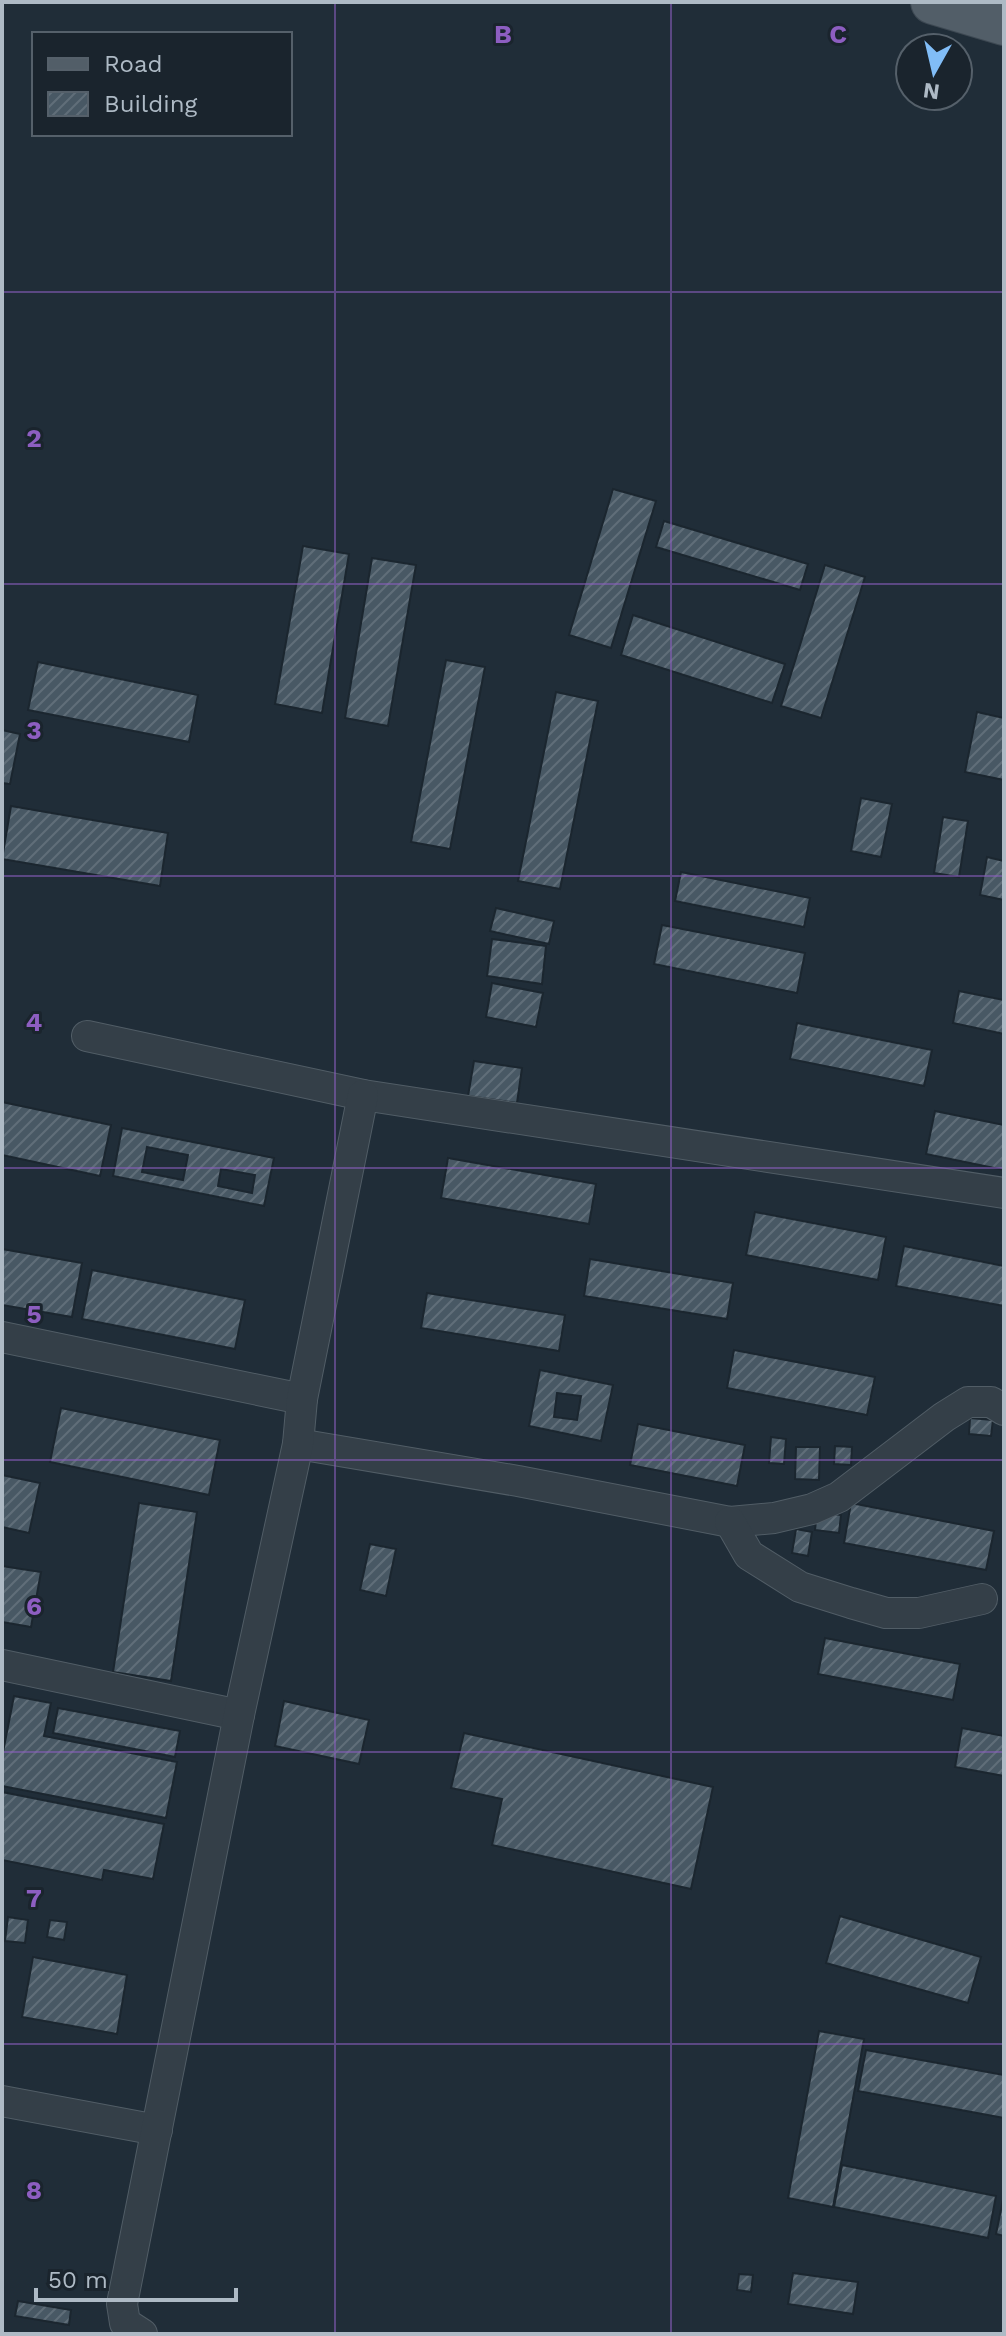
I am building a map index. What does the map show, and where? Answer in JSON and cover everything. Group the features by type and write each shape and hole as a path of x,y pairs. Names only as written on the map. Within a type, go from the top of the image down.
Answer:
{"main road":[{"path":"933,2 1004,23"}],"street":[{"path":"87,1036 363,1095 1004,1193"},
{"path":"142,2334 125,2323 122,2304 239,1715 298,1444 302,1399 363,1095"},
{"path":"2,1337 302,1399"},
{"path":"298,1444 518,1481 730,1522 774,1518 812,1509 839,1497 968,1402 991,1402 1004,1410"},
{"path":"730,1522 749,1555 800,1587 851,1603 886,1613 919,1613 982,1599"},
{"path":"2,1665 239,1715"},
{"path":"2,2101 157,2130"}],"building":[{"path":"613,489 656,501 611,648 569,635"},
{"path":"664,521 808,564 800,590 656,547"},
{"path":"303,546 349,554 322,713 275,704"},
{"path":"372,558 416,565 388,726 345,718"},
{"path":"825,565 865,577 821,718 781,706"},
{"path":"633,615 785,664 772,703 621,655"},
{"path":"446,660 485,667 450,849 411,842"},
{"path":"38,662 198,695 189,742 28,710"},
{"path":"556,692 598,701 560,889 518,881"},
{"path":"977,712 1004,718 1004,780 965,772"},
{"path":"2,730 20,734 10,784 2,783"},
{"path":"861,798 892,804 881,857 851,851"},
{"path":"11,806 168,833 160,886 2,859"},
{"path":"943,817 968,821 959,877 934,873"},
{"path":"987,857 1004,861 1004,900 980,895"},
{"path":"681,872 810,898 804,927 675,901"},
{"path":"496,908 554,921 549,944 490,931"},
{"path":"662,925 805,953 797,993 654,964"},
{"path":"492,939 546,946 542,984 487,976"},
{"path":"492,983 543,993 536,1027 486,1017"},
{"path":"959,991 1004,1000 1004,1034 953,1023"},
{"path":"797,1023 932,1050 924,1086 790,1059"},
{"path":"474,1061 522,1068 517,1103 468,1096"},
{"path":"2,1102 111,1125 100,1176 2,1155"},
{"path":"935,1111 1004,1125 1004,1170 926,1154"},
{"path":"122,1128 274,1158 264,1206 113,1176","holes":["147,1147 188,1155 183,1180 142,1172","221,1169 255,1175 252,1193 218,1186"]},
{"path":"448,1158 596,1184 589,1224 441,1198"},
{"path":"755,1212 886,1237 878,1280 746,1255"},
{"path":"904,1246 1004,1266 1004,1306 896,1286"},
{"path":"2,1249 82,1263 72,1317 2,1305"},
{"path":"590,1259 733,1283 727,1319 584,1296"},
{"path":"92,1270 245,1300 235,1349 82,1319"},
{"path":"427,1293 565,1315 559,1351 421,1328"},
{"path":"734,1350 875,1377 867,1415 727,1388"},
{"path":"540,1370 613,1385 601,1441 529,1426","holes":["557,1393 581,1396 577,1420 554,1417"]},
{"path":"61,1408 220,1440 209,1495 50,1462"},
{"path":"970,1418 993,1420 991,1436 969,1434"},
{"path":"638,1424 745,1445 737,1486 630,1465"},
{"path":"771,1437 786,1439 784,1464 769,1463"},
{"path":"835,1446 852,1447 851,1465 834,1464"},
{"path":"796,1447 820,1447 819,1480 795,1479"},
{"path":"2,1475 40,1483 29,1533 2,1527"},
{"path":"139,1503 197,1512 171,1681 113,1672"},
{"path":"851,1503 994,1531 986,1570 844,1543"},
{"path":"817,1512 841,1515 839,1533 815,1530"},
{"path":"796,1529 812,1532 808,1556 792,1553"},
{"path":"370,1544 396,1549 386,1596 360,1590"},
{"path":"2,1566 41,1572 31,1627 2,1622"},
{"path":"825,1638 960,1664 953,1700 818,1674"},
{"path":"14,1696 51,1703 44,1736 177,1762 166,1818 2,1786 2,1757"},
{"path":"284,1701 369,1720 359,1764 275,1746"},
{"path":"58,1708 180,1731 175,1757 53,1733"},
{"path":"962,1728 1004,1736 1004,1776 955,1767"},
{"path":"464,1733 713,1787 691,1889 492,1845 502,1799 451,1788"},
{"path":"2,1792 164,1824 153,1879 104,1870 102,1880 2,1860"},
{"path":"840,1916 981,1957 968,2003 826,1963"},
{"path":"8,1917 28,1920 25,1943 5,1941"},
{"path":"50,1920 67,1922 64,1940 47,1937"},
{"path":"33,1957 127,1975 117,2034 22,2017"},
{"path":"819,2031 864,2039 833,2207 788,2198"},
{"path":"866,2050 1004,2075 1004,2118 858,2091"},
{"path":"842,2165 996,2196 988,2238 834,2207"},
{"path":"1004,2195 1004,2236 996,2234"},
{"path":"793,2273 858,2282 853,2314 788,2304"},
{"path":"739,2274 753,2275 751,2292 737,2290"},
{"path":"18,2301 71,2310 69,2325 15,2316"}]}
